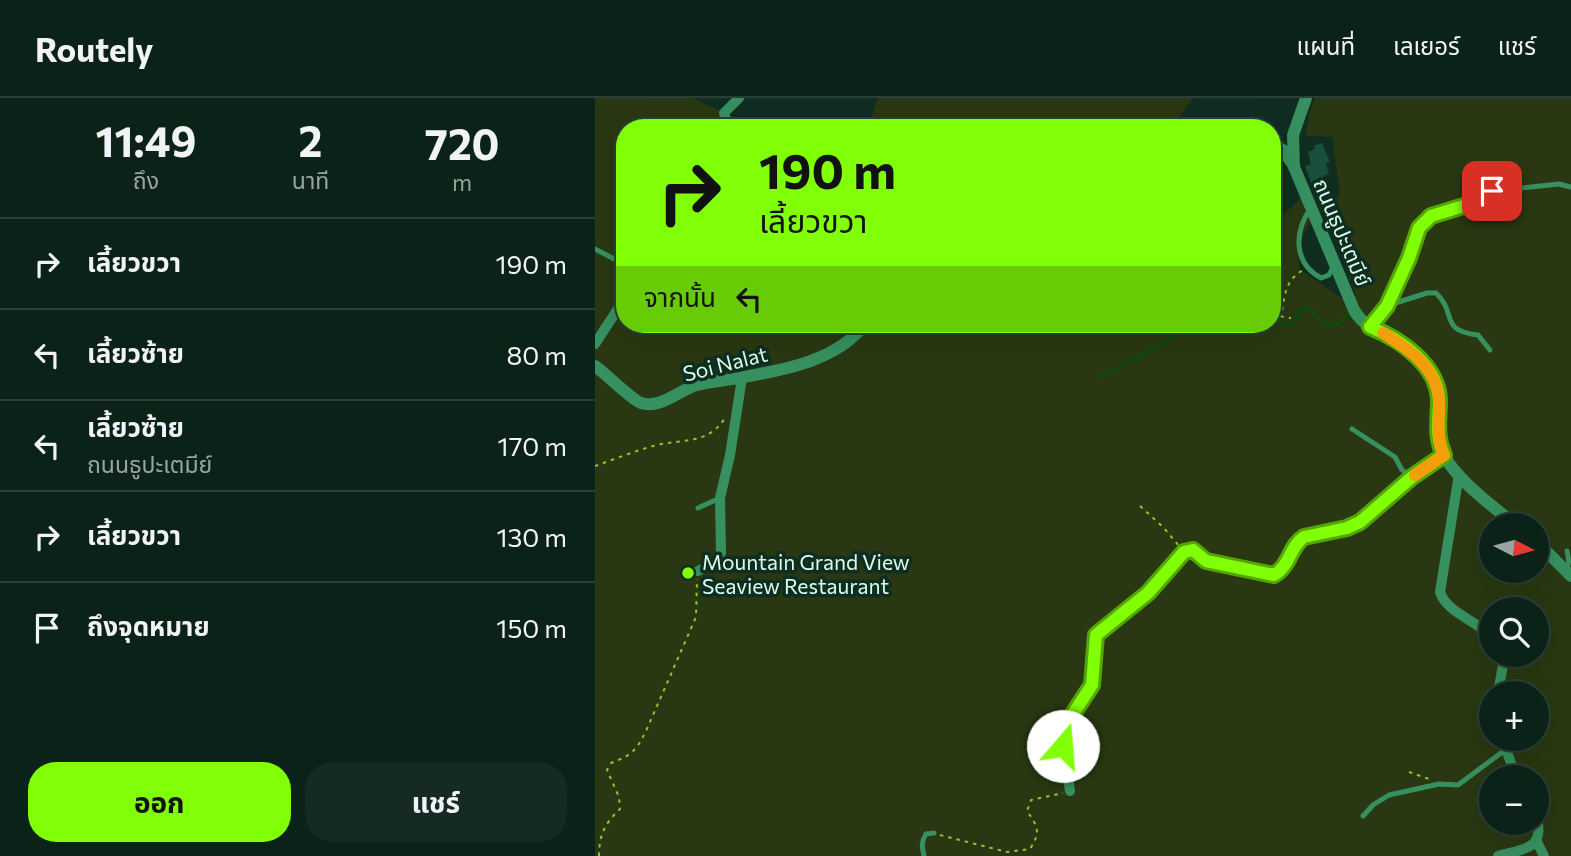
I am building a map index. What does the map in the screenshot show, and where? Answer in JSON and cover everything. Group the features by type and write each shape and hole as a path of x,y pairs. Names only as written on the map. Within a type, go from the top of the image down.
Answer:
{"street":[{"path":"726,119 726,108 739,98"},
{"name":"ถนนธูปะเตมีย์","path":"1306,98 1293,135 1294,167 1359,319 1410,350 1424,363 1439,398 1438,442 1444,455 1459,474 1503,513"},
{"path":"1281,143 1293,135"},
{"path":"1281,149 1294,167"},
{"path":"595,344 616,312"},
{"name":"Soi Nalat","path":"595,366 640,403 651,403 699,384 742,378 809,362 850,340 857,333"},
{"path":"698,570 717,562 721,553 720,498 742,378"},
{"path":"1070,791 1064,739 1069,720 1092,685 1096,635 1148,593 1184,552 1193,550 1206,561 1274,575 1287,564 1304,537 1347,528 1360,522 1412,477 1444,455"},
{"path":"1459,474 1440,592 1442,598 1479,627"},
{"path":"1549,554 1568,574"},
{"path":"1539,835 1537,842 1544,856"},
{"path":"1498,856 1537,842"}],"lane":[{"path":"1370,327 1387,306 1409,258 1419,228 1431,216 1470,204 1492,191 1559,184 1571,187"},
{"path":"1311,208 1301,221 1299,236 1302,260 1321,278 1329,275 1335,264"},
{"path":"595,249 616,260"},
{"path":"1387,306 1427,293 1436,293 1455,329 1461,333 1479,335 1490,350"},
{"path":"1352,429 1395,457 1402,470 1412,477"},
{"path":"698,508 720,498"},
{"path":"1567,551 1568,574"},
{"path":"1363,816 1389,795 1439,784 1458,785 1504,751"},
{"path":"924,856 921,846 924,837 934,833"}],"path":[{"path":"1281,312 1285,288 1290,279 1307,267"},
{"path":"1281,317 1291,318"},
{"path":"595,466 658,445 705,437 720,427 730,412"},
{"path":"1140,506 1164,528 1184,552"},
{"path":"599,856 599,841 606,822 620,809 619,797 607,770 611,763 628,756 638,748 646,732 696,617 698,570"},
{"path":"1409,772 1439,784"},
{"path":"934,833 993,850 1007,852 1030,849 1038,837 1037,825 1027,811 1031,800 1070,791"}],"green space":[{"path":"595,98 693,98 738,119 616,119 616,333 1281,333 1281,215 1301,197 1314,217 1301,241 1299,269 1342,298 1356,295 1348,275 1333,205 1340,193 1332,137 1306,136 1309,114 1315,98 1571,98 1571,856 595,856"},
{"path":"878,98 1193,98 1178,119 871,119"}],"building":[{"path":"1322,143 1330,162 1326,163 1329,174 1323,176 1327,190 1315,194 1305,166 1311,164 1308,152"}],"waterway":[{"path":"1281,324 1295,323 1301,308 1309,308 1325,325 1337,325 1348,315"},
{"path":"1100,377 1178,333"}],"slow traffic":[{"path":"1383,333 1410,350 1424,363 1439,398 1438,442 1444,455 1415,475"}],"place":[{"name":"Mountain Grand View Seaview Restaurant","path":"688,573"}],"route":[{"path":"1063,746 1069,720 1092,685 1096,635 1148,593 1184,552 1193,550 1206,561 1274,575 1287,564 1296,545 1304,537 1326,534 1360,522 1412,477 1444,455 1438,442 1439,398 1424,363 1410,350 1370,327 1387,306 1409,258 1419,228 1431,216 1470,204 1492,191"}]}
